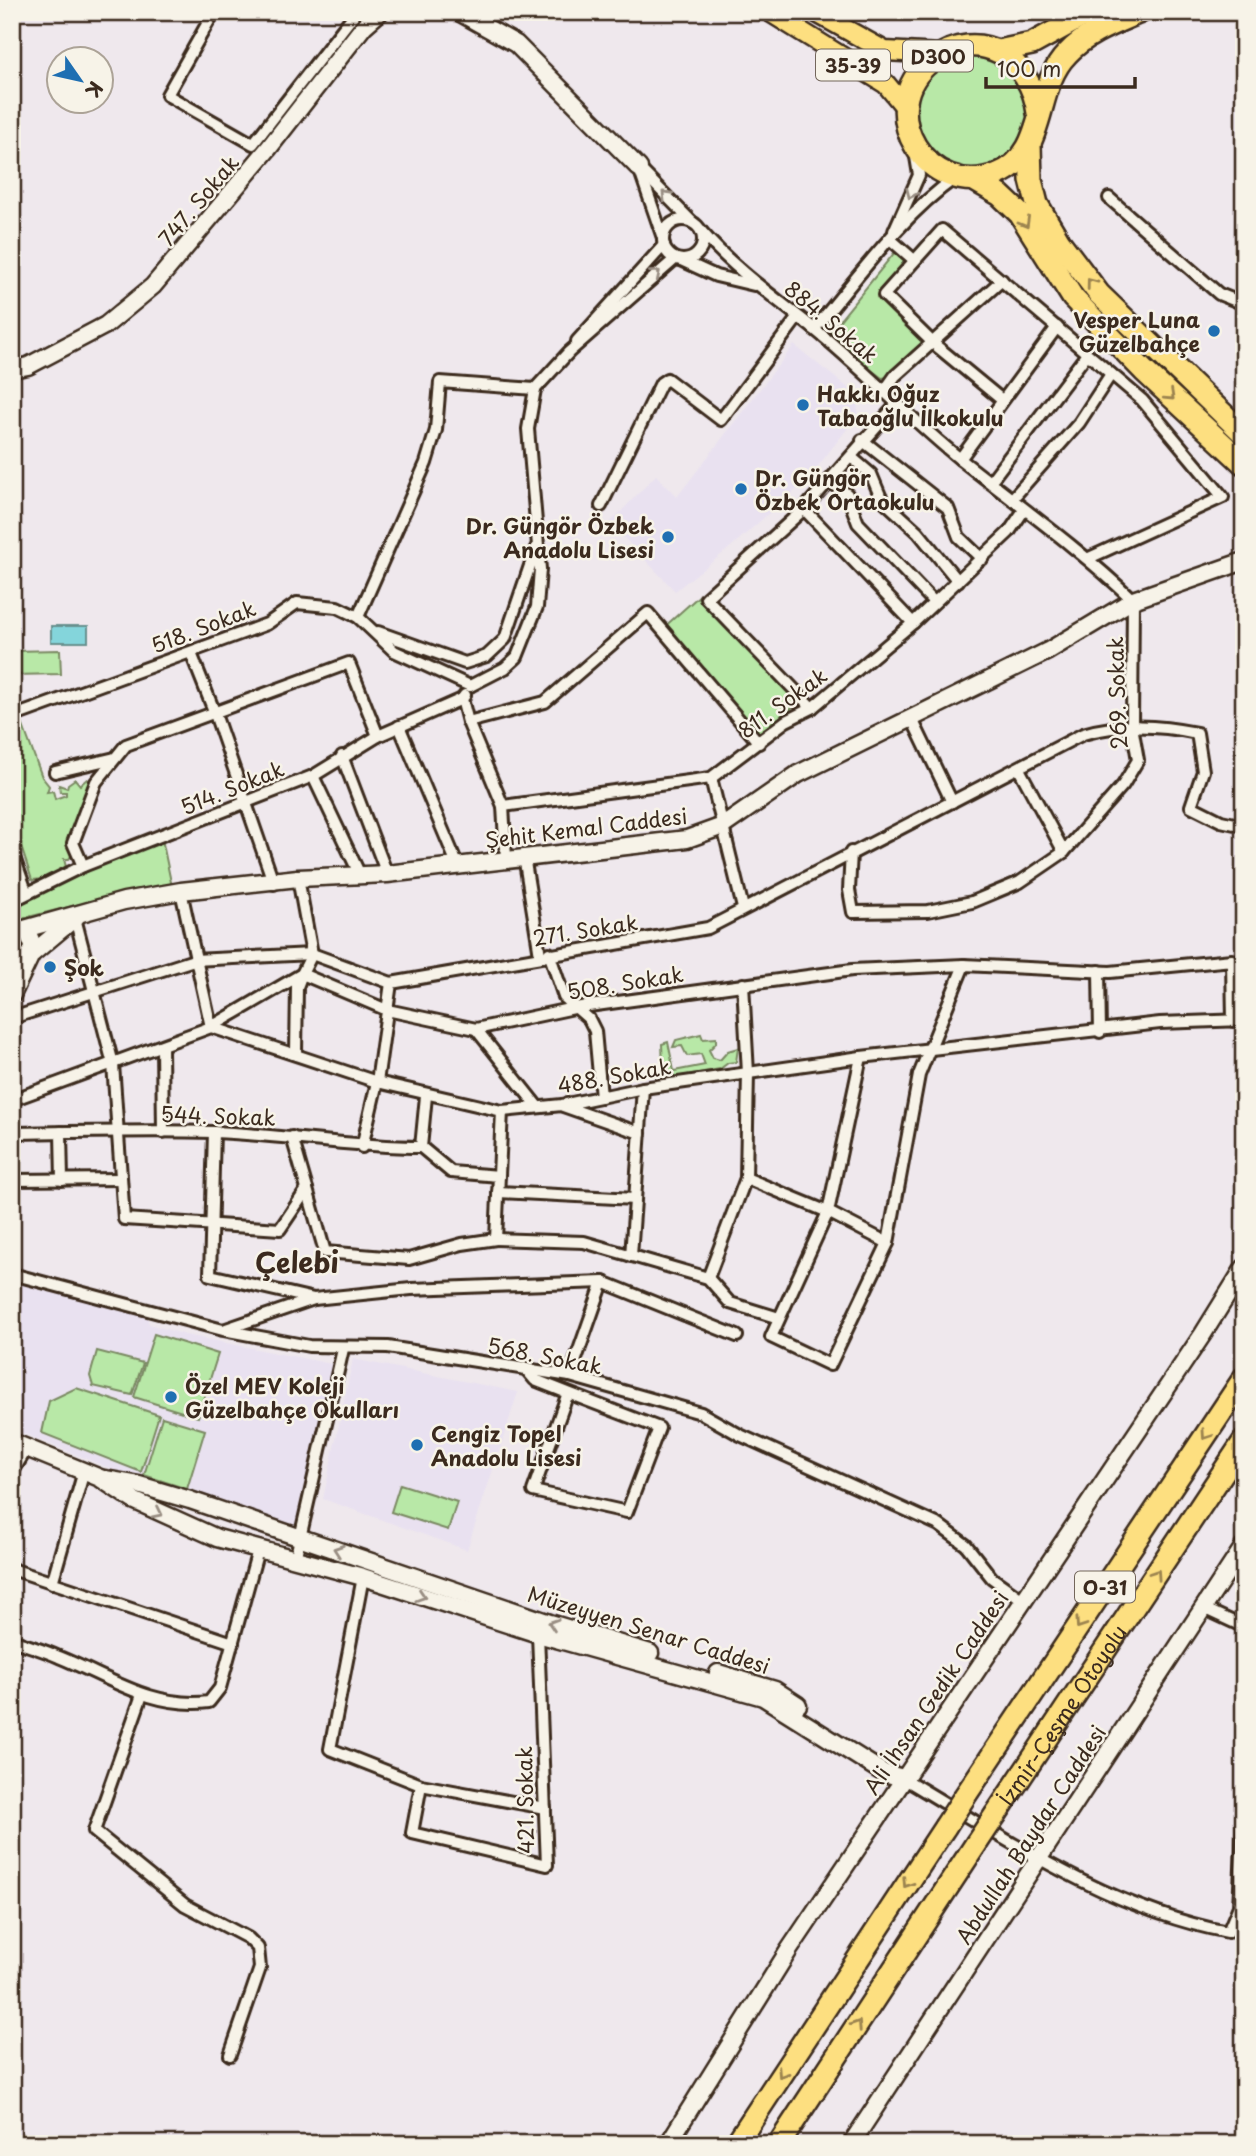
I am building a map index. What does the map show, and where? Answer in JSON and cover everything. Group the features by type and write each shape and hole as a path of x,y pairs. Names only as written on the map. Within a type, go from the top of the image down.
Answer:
{"highway":[{"path":"998,51 1032,44 1090,12"},
{"path":"1140,12 1101,30 1066,54 1055,69 1038,113 1030,145 1031,180 1037,204 1059,241 1099,294 1244,434"},
{"name":"D300","path":"905,107 911,86 923,67 940,54 969,47 998,51"},
{"path":"998,51 1015,61 1028,76 1036,94 1038,113"},
{"path":"905,107 906,128 914,147 941,172 965,179 1000,195 1020,214 1073,298 1144,371 1244,464"},
{"path":"965,179 999,174 1017,162 1030,145"},
{"name":"İzmir-Çeşme Otoyolu","path":"736,2144 1244,1378"},
{"name":"İzmir-Çeşme Otoyolu","path":"779,2144 1244,1441"}],"main road":[{"name":"747. Sokak","path":"12,369 29,366 106,325 153,286 268,149 364,26 380,12"},
{"name":"884. Sokak","path":"459,12 516,44 639,168"},
{"name":"35-39","path":"770,12 886,84 905,107"},
{"name":"35-39","path":"815,12 885,51 940,54"},
{"name":"Şehit Kemal Caddesi","path":"17,930 78,916 124,901 181,891 274,884 299,878 387,874 506,858 687,839 723,826 798,774 1048,652 1133,600 1244,561"},
{"path":"12,962 20,963 78,916"},
{"path":"12,995 31,955 32,937 17,930"},
{"name":"Ali İhsan Gedik Caddesi","path":"668,2144 789,1950 1203,1334 1244,1268"},
{"name":"Müzeyyen Senar Caddesi","path":"19,1446 92,1475 185,1526 258,1550 363,1577 538,1634 763,1697 884,1773 903,1777"},
{"name":"Müzeyyen Senar Caddesi","path":"92,1475 139,1485 550,1623 775,1690 891,1765 903,1777"},
{"name":"Abdullah Baydar Caddesi","path":"851,2144 1244,1546"}],"street":[{"path":"214,12 167,95 253,144 356,12"},
{"path":"890,239 919,175 914,147"},
{"path":"639,168 663,242 678,259 716,276 758,286"},
{"name":"884. Sokak","path":"639,168 758,286 814,329 896,405 960,458 1089,558 1133,600"},
{"path":"814,329 890,239 935,192 965,179"},
{"path":"1109,198 1219,294 1244,304"},
{"path":"506,858 503,806 468,722 462,699 470,686 505,668 517,657 537,607 540,569 528,429 535,389 569,352 678,259 693,258 701,249 697,227 674,223 663,242 583,332 569,352"},
{"path":"1002,400 934,344 884,295 942,229 1142,400 1223,496 1089,558"},
{"path":"890,239 914,260"},
{"path":"883,393 895,376 934,344 1002,280"},
{"path":"601,506 661,383 667,379 721,420 798,317"},
{"path":"960,458 1057,327"},
{"path":"990,482 1087,354"},
{"path":"1012,499 1079,423 1111,374"},
{"path":"358,617 426,463 436,430 440,382 535,389"},
{"path":"812,708 706,598 804,509 830,482 862,440 896,405"},
{"path":"862,440 948,508 959,537 982,559"},
{"path":"851,457 871,474 881,498 918,532 958,581"},
{"path":"830,482 847,494 858,523 933,601"},
{"path":"804,509 913,623"},
{"name":"811. Sokak","path":"503,806 711,778 786,721 812,708 913,623 933,601 1009,532 1024,510"},
{"path":"375,631 465,663 487,656 505,639 537,545"},
{"name":"269. Sokak","path":"852,852 849,890 853,912 928,911 972,902 1020,882 1064,852 1123,785 1138,760 1132,726 1133,600"},
{"name":"518. Sokak","path":"13,713 191,653 267,624 297,603 337,607 358,617 394,650 470,686"},
{"path":"468,722 545,702 648,613 759,743"},
{"path":"191,653 274,884"},
{"path":"83,866 73,844 96,782 126,745 349,663 378,736"},
{"name":"514. Sokak","path":"12,901 26,891 83,866 313,775 378,736 462,699"},
{"path":"912,719 952,802"},
{"path":"399,726 458,866"},
{"name":"271. Sokak","path":"391,984 545,954 708,928 1083,734 1110,726 1167,727 1197,733 1203,771 1191,806 1221,821 1244,827"},
{"path":"342,756 387,874"},
{"path":"55,772 115,758"},
{"path":"1019,769 1064,852"},
{"path":"313,775 360,876"},
{"path":"711,778 743,908"},
{"path":"12,852 26,891"},
{"path":"524,856 545,954 564,997 589,1020 595,1031 601,1097"},
{"path":"296,1053 297,987 312,954 299,878"},
{"path":"181,891 194,960 211,1027"},
{"path":"78,916 113,1065 124,1219 280,1229 307,1189"},
{"path":"12,1018 94,989 194,960 312,954 391,984 377,1082 362,1147"},
{"name":"508. Sokak","path":"302,974 387,1010 476,1029 574,1008 852,970 964,965 1099,971 1232,960 1238,1021"},
{"path":"861,1056 828,1212 771,1337 830,1365 888,1243 919,1075 964,965"},
{"path":"1099,971 1100,1032"},
{"path":"12,1100 211,1027 302,974"},
{"path":"708,1278 746,1178 748,1073 743,984"},
{"name":"488. Sokak","path":"211,1027 377,1082 426,1096 502,1111 562,1105 643,1088 861,1056 1100,1032 1198,1019 1238,1021"},
{"path":"476,1029 537,1106"},
{"path":"162,1046 163,1132"},
{"path":"631,1256 643,1088"},
{"path":"426,1096 421,1147 452,1172 499,1175"},
{"path":"562,1105 640,1133"},
{"path":"496,1239 502,1111"},
{"path":"61,1132 62,1180"},
{"path":"214,1132 210,1275 314,1299"},
{"name":"544. Sokak","path":"12,1133 214,1132 292,1137 362,1147 421,1147"},
{"path":"292,1137 325,1252 409,1259 462,1244 496,1239 584,1242 708,1278 730,1303 779,1318"},
{"path":"746,1178 828,1212 888,1243"},
{"path":"12,1180 121,1180"},
{"path":"498,1192 635,1199"},
{"name":"568. Sokak","path":"12,1274 223,1330 309,1346 343,1349 388,1347 525,1368 570,1376 701,1413 740,1435 939,1525 966,1545 992,1578 1023,1600"},
{"path":"570,1376 603,1282"},
{"path":"223,1330 314,1299 411,1289 603,1282 737,1336"},
{"path":"295,1560 343,1349"},
{"path":"525,1368 535,1380 659,1428 627,1512 533,1491 568,1393"},
{"path":"12,1473 19,1446"},
{"path":"52,1583 92,1475"},
{"path":"12,1640 60,1657 142,1695 190,1704 209,1702 220,1688 258,1550"},
{"path":"12,1569 233,1643"},
{"path":"363,1577 330,1749 421,1785 545,1808"},
{"path":"1203,1608 1244,1627"},
{"name":"421. Sokak","path":"421,1785 412,1833 547,1865 538,1634"},
{"path":"142,1695 94,1831 185,1905 248,1938 258,1948 260,1968 230,2055"},
{"path":"903,1777 1086,1885 1149,1909 1228,1932 1240,1906 1244,1814"}],"shaded area":[{"path":"794,345 857,395 858,415 807,480 726,551 675,591 610,523 656,475 677,497"},
{"name":"Özel MEV Koleji Güzelbahçe Okulları","path":"18,1276 130,1308 147,1317 149,1324 186,1335 337,1365 299,1532 134,1478 12,1429 12,1282"},
{"name":"Cengiz Topel Anadolu Lisesi","path":"353,1359 518,1392 467,1550 323,1499"}],"green space":[{"path":"972,57 993,61 1011,74 1024,92 1028,113 1024,134 1011,152 993,165 972,169 951,165 933,152 920,134 916,113 920,92 933,74 951,61"},
{"path":"899,247 911,258 883,289 934,344 895,376 882,378 832,340 831,331"},
{"path":"700,595 800,701 758,736 663,628"},
{"path":"60,650 61,674 13,675 13,651"},
{"path":"22,723 42,777 49,786 47,792 53,791 55,799 66,795 66,792 60,792 59,785 67,788 75,779 80,785 87,779 94,784 73,853 69,859 64,859 66,867 44,879 32,880 12,819 12,729"},
{"path":"162,839 172,887 117,895 12,921 16,908 29,896"},
{"path":"701,1034 703,1039 716,1038 716,1043 709,1050 713,1058 720,1060 728,1051 738,1048 736,1062 728,1063 720,1069 676,1077 663,1067 662,1044 668,1042 674,1071 705,1065 701,1054 687,1056 682,1046 673,1047 676,1040"},
{"path":"154,1334 218,1354 198,1417 134,1397"},
{"path":"97,1351 143,1363 132,1395 93,1386 90,1376"},
{"path":"76,1388 159,1415 141,1472 42,1433 49,1401"},
{"path":"162,1417 205,1430 187,1489 144,1475"},
{"path":"400,1484 457,1502 448,1530 391,1512"}],"water":[{"path":"51,626 88,626 88,642 51,642"}],"place":[{"name":"Vesper Luna Güzelbahçe","path":"1214,331"},
{"name":"Hakkı Oğuz Tabaoğlu İlkokulu","path":"803,405"},
{"name":"Dr. Güngör Özbek Ortaokulu","path":"741,489"},
{"name":"Dr. Güngör Özbek Anadolu Lisesi","path":"668,537"},
{"name":"Şok","path":"50,967"},
{"name":"Özel MEV Koleji Güzelbahçe Okulları","path":"171,1397"},
{"name":"Cengiz Topel Anadolu Lisesi","path":"417,1445"}],"district":[{"name":"Çelebi","path":"297,1261"}]}
